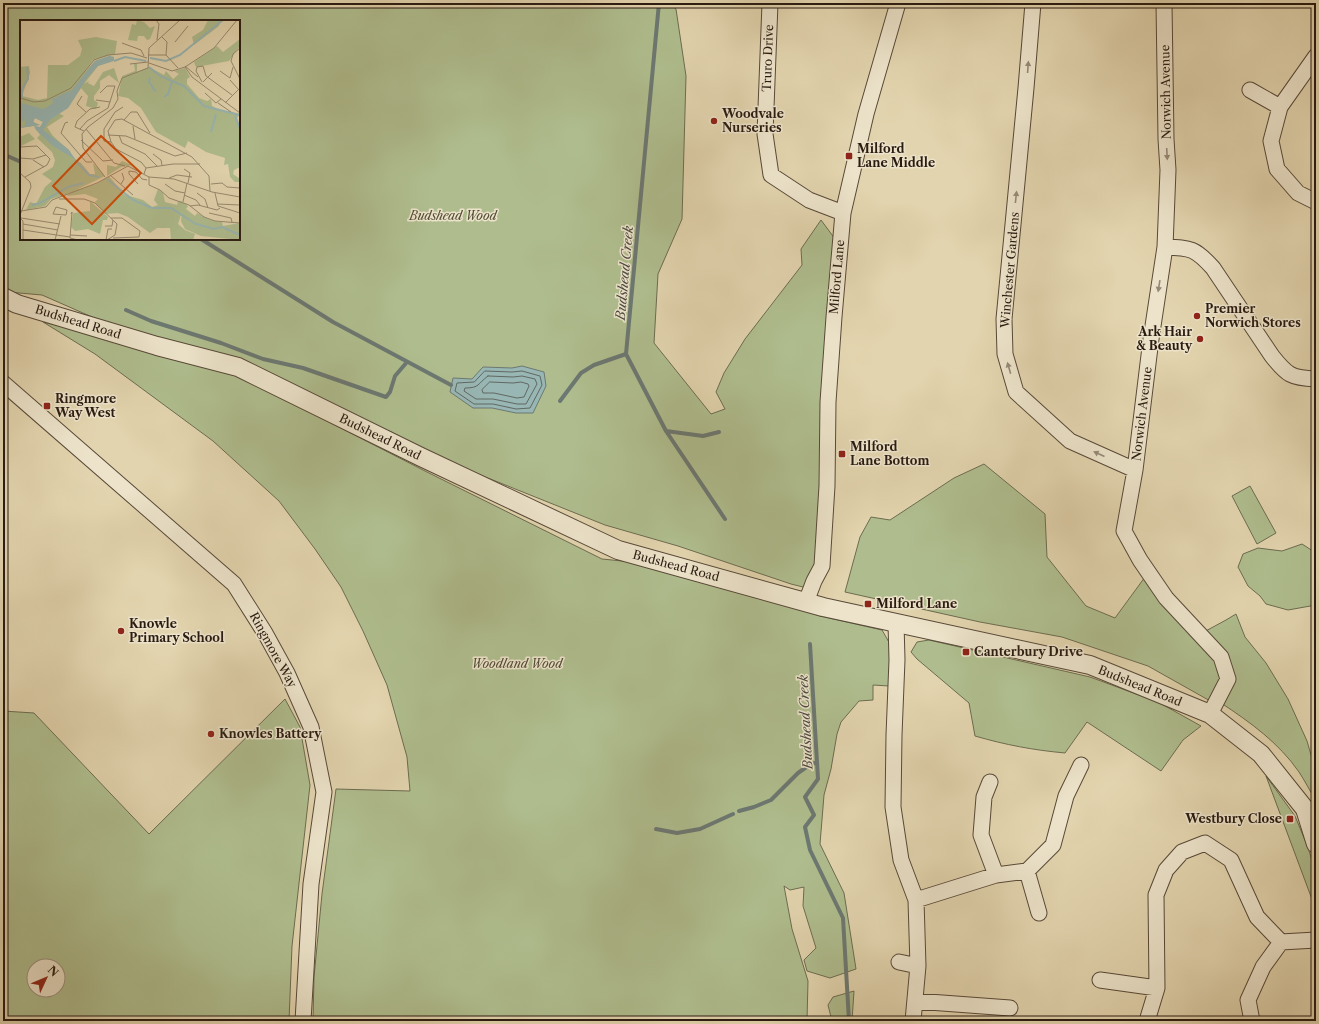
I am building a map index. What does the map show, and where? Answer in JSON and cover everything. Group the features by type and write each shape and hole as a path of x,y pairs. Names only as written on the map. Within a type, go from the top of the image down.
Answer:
{"street":[{"name":"Truro Drive","path":"770,3 765,134 771,175 809,200 843,213"},
{"name":"Milford Lane","path":"806,602 814,581 822,566 827,486 828,402 843,213 866,114 898,3"},
{"name":"Winchester Gardens","path":"1033,3 1004,319 1005,354 1016,392 1070,441 1135,470"},
{"name":"Norwich Avenue","path":"1164,3 1166,139 1168,170 1165,247 1151,339 1135,470 1124,531 1140,560 1166,598 1221,657 1228,679 1210,714"},
{"path":"1316,56 1280,106 1272,140 1277,168 1298,193 1316,202"},
{"path":"1250,90 1280,106"},
{"path":"1165,247 1195,251 1204,258 1213,268 1282,369 1293,376 1316,380"},
{"name":"Budshead Road","path":"3,297 17,304 142,342 238,367 421,457 618,550 823,607 1090,665 1210,714 1261,754 1305,809 1316,844"},
{"name":"Ringmore Way","path":"3,383 234,584 265,633 287,673 312,727 324,792 311,884 303,1021"},
{"path":"896,623 897,660 893,807 901,860 916,900 918,966 913,1021"},
{"path":"916,900 996,875 1027,871 1053,845 1066,796 1081,765"},
{"path":"990,782 984,797 981,835 996,875"},
{"path":"1147,1021 1157,988 1156,896 1166,870 1182,852 1205,843 1231,860 1257,916 1281,942"},
{"path":"1027,871 1039,914"},
{"path":"1281,942 1316,940"},
{"path":"1252,1021 1248,1000 1263,967 1281,942"},
{"path":"899,962 918,966"},
{"path":"1100,980 1157,988"},
{"path":"915,1001 1010,1008"}],"green space":[{"name":"Budshead Wood","path":"3,3 669,3 676,9 686,76 682,219 658,274 654,343 711,414 725,409 716,392 724,373 745,339 802,265 801,249 821,220 838,243 822,499 814,574 803,587 678,546 605,525 448,462 391,432 133,335 42,295 8,292 3,289"},
{"name":"Woodland Wood","path":"43,322 91,333 241,377 602,559 642,563 802,609 820,616 882,630 890,644 889,686 873,685 873,700 859,701 841,722 824,795 820,844 844,893 856,969 830,978 807,971 804,960 816,948 803,906 804,887 790,890 784,886 792,929 808,981 807,1021 313,1021 314,977 322,894 336,789 410,791 407,757 387,685 363,631 341,587 279,501 213,441 95,354"},
{"path":"984,464 1045,514 1047,557 1086,606 1115,618 1145,577 1217,660 1224,678 1212,702 1148,666 1062,637 980,622 845,592 860,537 871,517 890,520 954,478"},
{"path":"1250,486 1276,533 1257,544 1232,496"},
{"path":"1302,544 1316,553 1316,605 1288,610 1266,604 1260,596 1248,586 1238,567 1243,554 1258,548 1282,551"},
{"path":"1236,614 1245,637 1266,663 1288,699 1307,741 1316,772 1316,801 1291,761 1273,742 1243,718 1221,703 1232,679 1202,633"},
{"path":"929,640 1090,677 1158,702 1201,726 1183,740 1161,771 1087,722 1065,753 1020,747 975,736 969,703 917,659 911,652 917,642"},
{"path":"285,699 300,727 310,785 292,946 289,1021 3,1021 3,711 34,713 149,834"},
{"path":"1266,776 1295,816 1307,845 1316,872 1316,910"},
{"path":"854,991 852,1021 832,1021 828,1005 833,997"}],"water":[{"path":"522,366 544,372 546,386 533,413 516,413 492,408 473,408 450,392 453,378 472,379 483,367 512,368"}],"waterway":[{"name":"Budshead Creek","path":"659,3 626,354 666,431 725,519"},
{"path":"3,154 20,162"},
{"path":"203,240 333,322 451,385"},
{"path":"126,310 151,321 221,343 263,359 303,368 386,397 390,392 395,376 407,362"},
{"path":"560,401 581,373 594,365 626,354"},
{"path":"666,431 703,436 719,432"},
{"name":"Budshead Creek","path":"810,644 818,779 805,797 814,815 805,827 810,850 843,918 849,1021"},
{"path":"739,811 771,800 798,773 817,762"},
{"path":"656,829 677,833 700,829 733,814"}],"place":[{"name":"Woodvale Nurseries","path":"714,121"},
{"name":"Milford Lane Middle","path":"849,156"},
{"name":"Premier Norwich Stores","path":"1197,316"},
{"name":"Ark Hair & Beauty","path":"1200,339"},
{"name":"Ringmore Way West","path":"47,406"},
{"name":"Milford Lane Bottom","path":"842,454"},
{"name":"Milford Lane","path":"868,604"},
{"name":"Knowle Primary School","path":"121,631"},
{"name":"Canterbury Drive","path":"966,652"},
{"name":"Knowles Battery","path":"211,734"},
{"name":"Westbury Close","path":"1290,819"}]}
